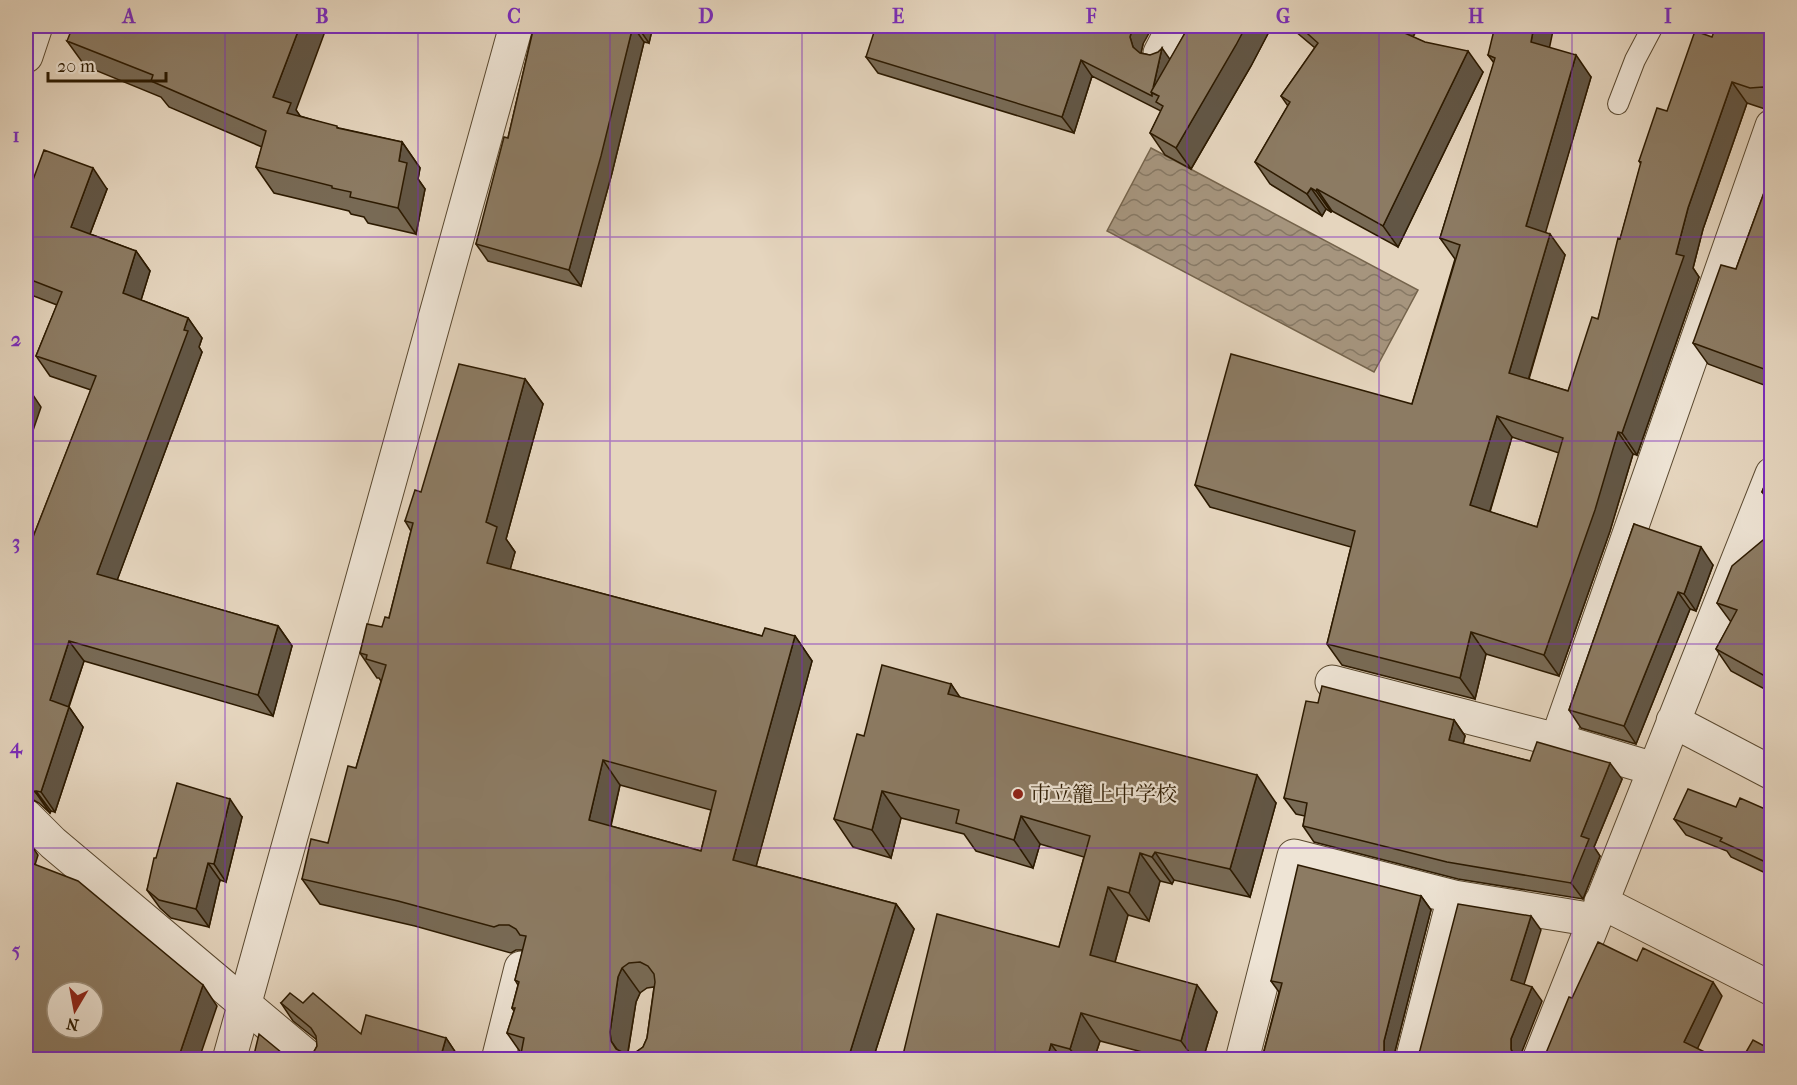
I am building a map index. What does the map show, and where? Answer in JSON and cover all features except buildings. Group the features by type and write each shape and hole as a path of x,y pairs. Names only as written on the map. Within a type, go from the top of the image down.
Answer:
{"street":[{"path":"26,56 36,26"},
{"path":"229,1059 516,26"},
{"path":"1557,740 1772,126"},
{"path":"1539,1059 1673,721 1762,524 1772,474"},
{"path":"1332,682 1557,740 1654,769"},
{"path":"1673,721 1772,773"},
{"path":"26,816 53,843 311,1059"},
{"path":"1242,1059 1294,856 1454,897 1597,911 1772,989"},
{"path":"1412,1059 1454,897"},
{"path":"498,1059 521,968"}],"lane":[{"path":"1618,104 1635,60 1653,26"}],"water":[{"path":"1151,148 1418,290 1374,372 1107,231"}],"place":[{"name":"市立籠上中学校","path":"1018,794"}]}
